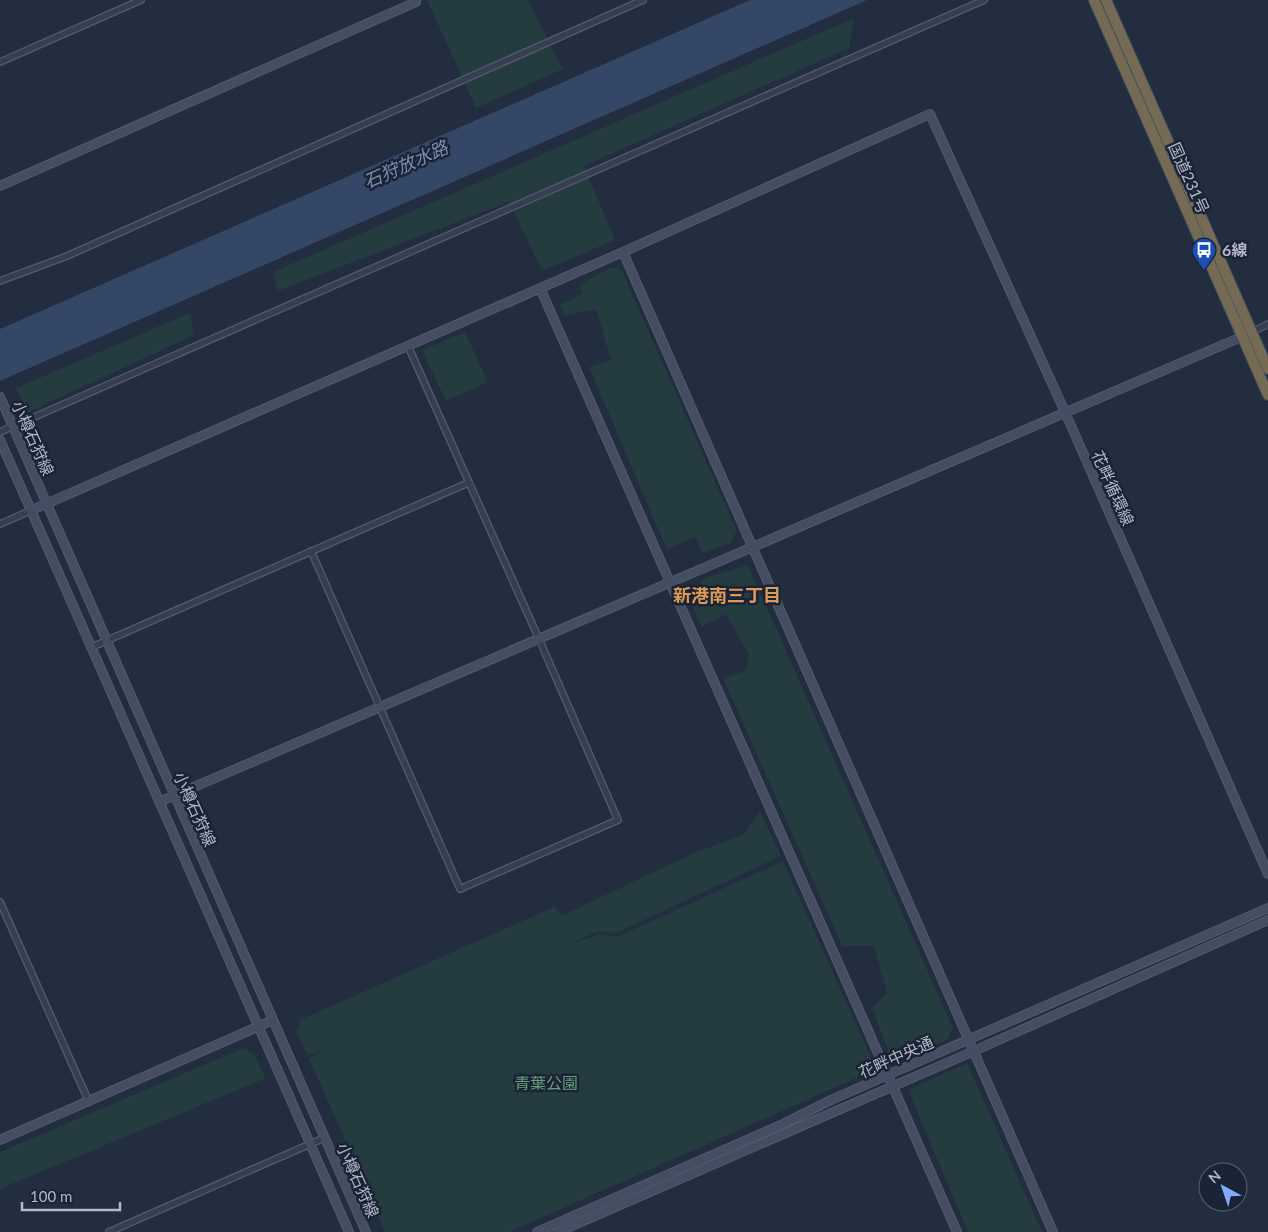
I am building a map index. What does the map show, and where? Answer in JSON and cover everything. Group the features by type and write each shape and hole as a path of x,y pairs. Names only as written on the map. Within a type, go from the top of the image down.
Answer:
{"highway":[{"name":"国道231号","path":"1094,0 1247,334 1268,369"},
{"name":"国道231号","path":"1106,0 1247,334 1268,395"}],"street":[{"path":"0,62 140,0"},
{"path":"0,186 417,0"},
{"path":"0,281 67,256 643,0"},
{"path":"0,432 984,0"},
{"name":"花畔循環線","path":"622,252 930,114 1065,412 1268,874"},
{"path":"0,524 622,252 1053,1232"},
{"path":"540,288 957,1232"},
{"path":"159,802 1268,324"},
{"path":"311,551 460,889 618,820 408,346"},
{"name":"小樽石狩線","path":"0,397 366,1232"},
{"name":"小樽石狩線","path":"0,440 349,1232"},
{"path":"92,647 468,483"},
{"path":"0,902 89,1102"},
{"name":"花畔中央通","path":"537,1232 783,1124 804,1112 1268,908"},
{"name":"花畔中央通","path":"558,1232 817,1118 827,1116 893,1087 1268,920"},
{"path":"0,1140 273,1020"},
{"path":"109,1232 324,1138"}],"green space":[{"path":"427,0 528,0 563,69 476,108"},
{"path":"854,18 849,48 584,166 615,240 542,271 509,202 278,291 273,272"},
{"path":"611,267 622,271 737,531 729,544 702,553 695,537 667,550 589,367 611,360 596,309 564,316 560,305 583,293 579,285"},
{"path":"190,313 194,335 27,413 16,388"},
{"path":"465,332 488,382 446,401 422,350"},
{"path":"748,565 953,1028 947,1040 897,1060 890,1055 872,1008 887,993 874,946 842,946 723,678 745,671 749,655 726,614 701,627 689,598 703,579"},
{"name":"青葉公園","path":"760,811 781,856 616,933 596,932 571,944 599,934 617,937 783,861 874,1064 870,1072 509,1232 385,1232 309,1058 322,1052 308,1055 296,1033 300,1020 554,907 563,915 692,854 744,834"},
{"path":"243,1048 253,1053 266,1078 0,1189 0,1152"},
{"path":"967,1063 1042,1232 968,1232 908,1090"}],"water":[{"name":"石狩放水路","path":"750,0 867,0 0,381 0,329"}],"place":[{"name":"6線","path":"1204,271"}],"district":[{"name":"新港南三丁目","path":"727,596"}]}
